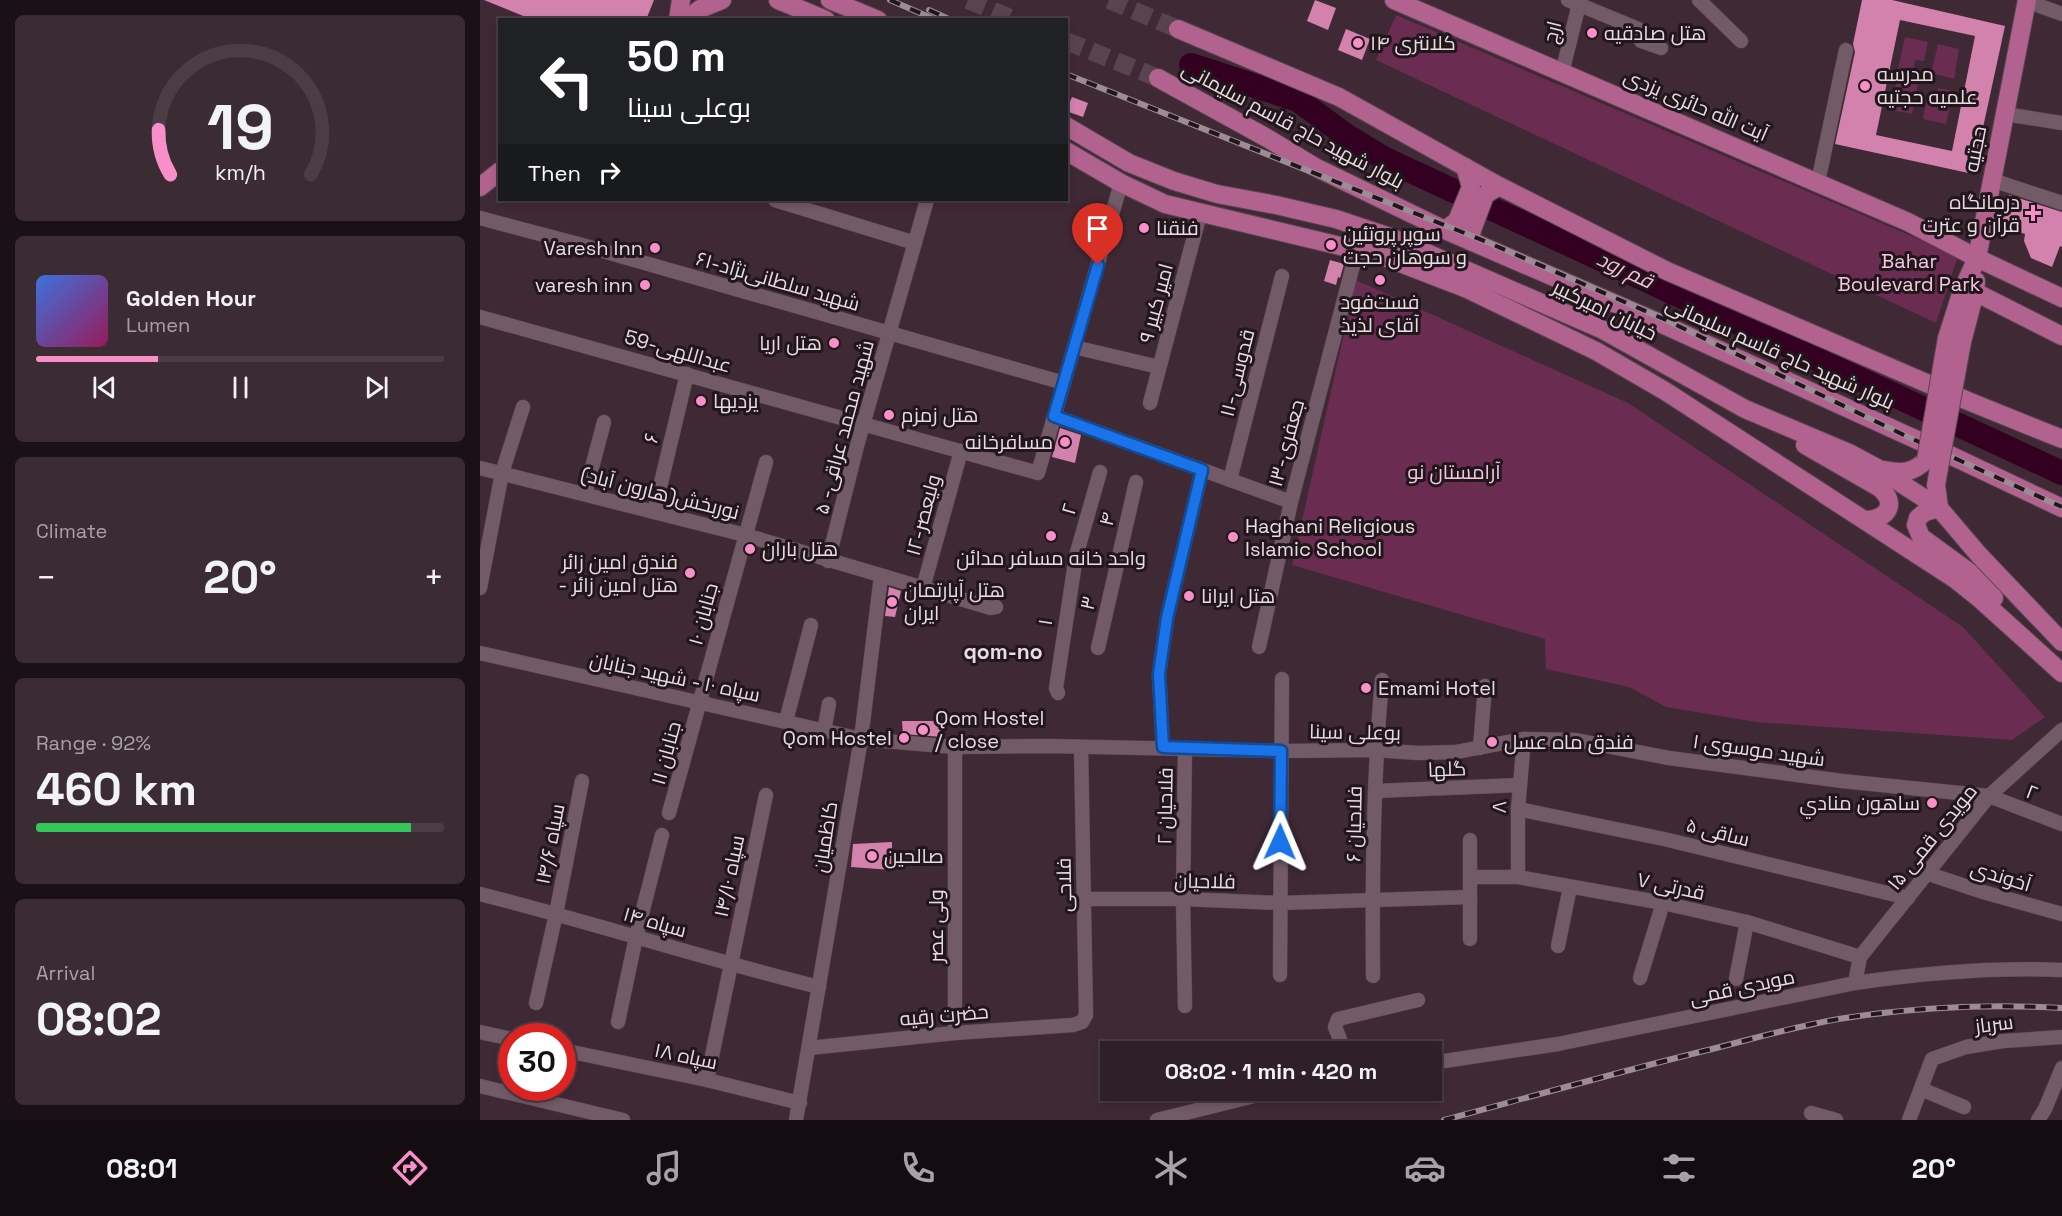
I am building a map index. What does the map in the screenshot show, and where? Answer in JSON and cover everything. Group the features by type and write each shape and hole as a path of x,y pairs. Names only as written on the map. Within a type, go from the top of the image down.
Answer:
{"main road":[{"path":"678,18 681,0"},
{"path":"689,18 700,9 722,0"},
{"path":"778,0 821,18"},
{"path":"830,0 873,18"},
{"name":"آیت الله‌ حائری‌ یزدی","path":"1394,0 1908,222 1977,258 2062,297"},
{"name":"حجتیه","path":"1955,340 1962,291 1977,258 2027,1"},
{"name":"بلوار شهید حاج قاسم سلیمانی","path":"1178,29 1339,97 1466,166 1485,189 1667,271 1968,401 2062,439"},
{"name":"بلوار شهید حاج قاسم سلیمانی","path":"1158,78 1315,167 1461,230 2062,508"},
{"name":"خیابان امیرکبیر","path":"1068,127 1129,163 1174,181 1217,194 1336,219 1390,237 1601,329 1745,410 1849,453 1879,469 1939,508 1979,555 2062,642"},
{"path":"1068,152 1121,183 1165,204 1382,256 1465,288 1596,351 1674,397 1954,579 2062,673"},
{"path":"1461,230 1485,189 1466,166"},
{"path":"480,187 498,173"},
{"path":"1977,258 1975,292 1955,340 1933,464 1939,508 1918,518 1918,532 1927,542 1969,572 2004,608 2036,648"},
{"path":"1975,292 2062,336"},
{"path":"1745,410 1886,493 1889,502 1887,512 1875,520 1865,520"},
{"path":"1879,469 1906,473 1933,464"}],"street":[{"path":"1699,0 1741,41"},
{"path":"2027,1 2062,14"},
{"name":"ارج","path":"1562,73 1576,2"},
{"path":"1576,2 1643,31 1641,40 1661,48"},
{"path":"1818,182 1846,50"},
{"path":"2005,114 2062,123"},
{"path":"1992,180 2062,203"},
{"path":"1121,183 1054,416 1291,502"},
{"path":"778,201 915,243"},
{"name":"شهید محمد عراقی- ۵","path":"828,561 927,201"},
{"name":"امیر کبیر ۹","path":"1150,403 1200,214"},
{"name":"شهید سلطانی‌نژاد-۶۱","path":"480,218 1064,383"},
{"name":"جعفری-۱۳","path":"1259,647 1291,502 1357,250"},
{"name":"قدوسی-۱۱","path":"1230,480 1282,276"},
{"name":"عبداللهی-59","path":"480,317 1038,473 1054,416"},
{"path":"1074,347 1159,368"},
{"name":"۶","path":"654,512 687,374"},
{"path":"480,588 502,473 523,407"},
{"path":"585,494 604,422"},
{"name":"ولیعصر-۱۲","path":"923,588 961,452"},
{"name":"جنابان ۱۰","path":"700,703 744,535 766,462"},
{"name":"نوربخش(هارون آباد)","path":"480,468 744,535 991,608 996,607"},
{"path":"1163,747 1159,674 1167,618 1202,470"},
{"name":"۲","path":"1076,556 1100,472"},
{"name":"۴","path":"1117,565 1136,482"},
{"name":"۱","path":"1058,693 1056,688 1059,656 1076,556"},
{"name":"۳","path":"1098,648 1117,565"},
{"name":"کاظمیان","path":"796,1120 861,739 881,576"},
{"path":"786,721 811,625"},
{"name":"سپاه ۱۰ - شهید جنابان","path":"480,653 861,739"},
{"path":"1280,975 1282,679"},
{"name":"فلاحیان ۶","path":"1373,976 1372,900 1376,750 1382,680"},
{"path":"1480,748 1485,686"},
{"name":"جنابان ۱۱","path":"669,813 700,703"},
{"path":"824,731 829,704"},
{"name":"مویدی قمی ۱۵","path":"1855,983 1860,957 1929,874 1989,796 2062,730"},
{"name":"بوعلی سینا","path":"861,739 955,747 1163,747 1281,751 1376,750 1418,753 1456,752 1524,739"},
{"name":"شهید موسوی ۱","path":"1524,739 1575,740 1681,759 1842,781 1989,796"},
{"name":"۸","path":"1518,877 1518,809 1524,739"},
{"name":"ولی عصر","path":"955,747 955,1033"},
{"name":"فلاحی","path":"1081,747 1086,1015 1082,1022"},
{"name":"فلاحیان ۲","path":"1183,899 1185,749"},
{"name":"سپاه ۱۴/۶","path":"536,1003 582,781"},
{"name":"گلها","path":"1375,791 1520,785"},
{"name":"سپاه ۱۴/۱۰","path":"707,1080 766,795"},
{"name":"۲","path":"1989,796 2062,824"},
{"name":"ساقی ۵","path":"1518,809 1664,839 1908,898"},
{"path":"618,1022 636,937 662,835"},
{"path":"1470,840 1470,939"},
{"name":"آخوندی","path":"1929,874 2062,914"},
{"name":"قدرتی ۷","path":"1470,877 1518,877 1663,903 1747,922 1860,957"},
{"path":"1558,946 1570,887"},
{"name":"سپاه ۱۴","path":"480,894 731,965 819,987"},
{"name":"فلاحیان","path":"1084,899 1183,899 1280,903 1470,897"},
{"path":"1183,899 1185,1006"},
{"path":"1640,978 1663,903"},
{"path":"1736,979 1747,922"},
{"name":"مویدی قمی","path":"1442,1061 1558,1044 1855,983 1900,976 1979,970 2062,970"},
{"path":"1341,1041 1335,1027 1338,1019 1418,1000"},
{"name":"حضرت رقیه","path":"809,1048 955,1033 1072,1025 1082,1022"},
{"path":"480,1032 498,1036"},
{"name":"سرباز","path":"1921,1089 1932,1059 1966,1047 2003,1041 2062,1037"},
{"name":"سپاه ۱۸","path":"576,1053 707,1080 800,1103"},
{"path":"2042,1114 2062,1068"},
{"path":"480,1086 623,1120"},
{"path":"1909,1120 1921,1089 1964,1107"},
{"path":"2042,1114 2062,1095"},
{"path":"1157,1120 1234,1101"},
{"path":"1811,1113 1836,1120"}],"green space":[{"name":"Bahar Boulevard Park","path":"1396,15 1958,256 1936,323 1376,60"},
{"path":"1905,37 1928,42 1924,61 1915,60 1913,72 1898,69"},
{"path":"1938,44 1959,49 1954,79 1931,73"},
{"path":"1897,79 1918,84 1912,114 1890,110"},
{"path":"1938,88 1953,91 1946,124 1923,119 1927,97 1935,99"},
{"name":"آرامستان نو","path":"1356,280 1628,403 1963,627 2045,717 2012,740 1756,722 1666,707 1629,687 1546,669 1545,639 1292,565"}],"building":[{"path":"484,0 654,0 647,18 528,18"},
{"path":"1315,0 1336,8 1328,30 1307,21"},
{"name":"مدرسه علمیه حجتیه","path":"1862,0 1892,0 2005,26 1973,174 1835,144 1855,52 1853,44","holes":["1900,20 1975,36 1952,151 1876,135"]},
{"path":"1346,29 1370,39 1362,60 1338,50"},
{"path":"1072,97 1088,103 1083,117 1068,112"},
{"name":"درمانگاه قرآن و عترت","path":"2009,195 2062,212 2062,247 2060,246 2052,267 2031,258 2024,241 2025,234 2004,227 2005,222 2001,219"},
{"path":"1330,260 1344,264 1336,285 1324,281"},
{"name":"مسافرخانه","path":"1060,428 1081,435 1075,463 1052,457"},
{"name":"هتل آپارتمان ایران","path":"889,587 901,591 895,617 885,616"},
{"name":"Qom Hostel / close","path":"902,721 942,721 943,737 903,734"},
{"name":"صالحین","path":"892,842 892,870 851,867 853,844"}],"waterway":[{"name":"قم رود","path":"1191,65 1298,100 1344,134 1385,159 2062,473"}],"tunnel":[{"path":"968,0 1010,18"},
{"path":"1109,0 1178,29"},
{"path":"1068,42 1158,78"}],"railway":[{"path":"890,0 931,18"},
{"path":"929,10 947,18"},
{"path":"1068,75 1487,242 1666,320 1906,436 2062,507"},
{"path":"1444,1120 1645,1066 1828,1021 1872,1014 1953,1007 2062,1008"}],"place":[{"name":"هتل صادقیه","path":"1592,33"},
{"name":"کلانتری ۱۴","path":"1358,43"},
{"name":"مدرسه علمیه حجتیه","path":"1865,86"},
{"name":"درمانگاه قرآن و عترت","path":"2033,213"},
{"name":"فنقنا","path":"1144,228"},
{"name":"سوپر پروتئین و سوهان حجت","path":"1331,245"},
{"name":"Varesh Inn","path":"655,248"},
{"name":"فست‌فود آقای لذیذ","path":"1380,280"},
{"name":"varesh inn","path":"645,285"},
{"name":"هتل اریا","path":"834,343"},
{"name":"یزدیها","path":"701,401"},
{"name":"هتل زمزم","path":"889,415"},
{"name":"مسافرخانه","path":"1065,442"},
{"name":"واحد خانه مسافر مدائن","path":"1051,536"},
{"name":"Haghani Religious Islamic School","path":"1233,537"},
{"name":"هتل باران","path":"750,549"},
{"name":"فندق امین زائر - هتل امین زائر","path":"690,573"},
{"name":"هتل ایرانا","path":"1189,596"},
{"name":"هتل آپارتمان ایران","path":"892,602"},
{"name":"Emami Hotel","path":"1366,688"},
{"name":"Qom Hostel / close","path":"923,730"},
{"name":"Qom Hostel","path":"904,738"},
{"name":"فندق ماه عسل","path":"1492,742"},
{"name":"ساهون منادي","path":"1932,803"},
{"name":"صالحین","path":"872,856"}],"district":[{"name":"qom-no","path":"1003,652"}],"route":[{"path":"1098,265 1054,416 1202,470 1167,618 1159,674 1163,747 1281,751 1280,842"}]}
